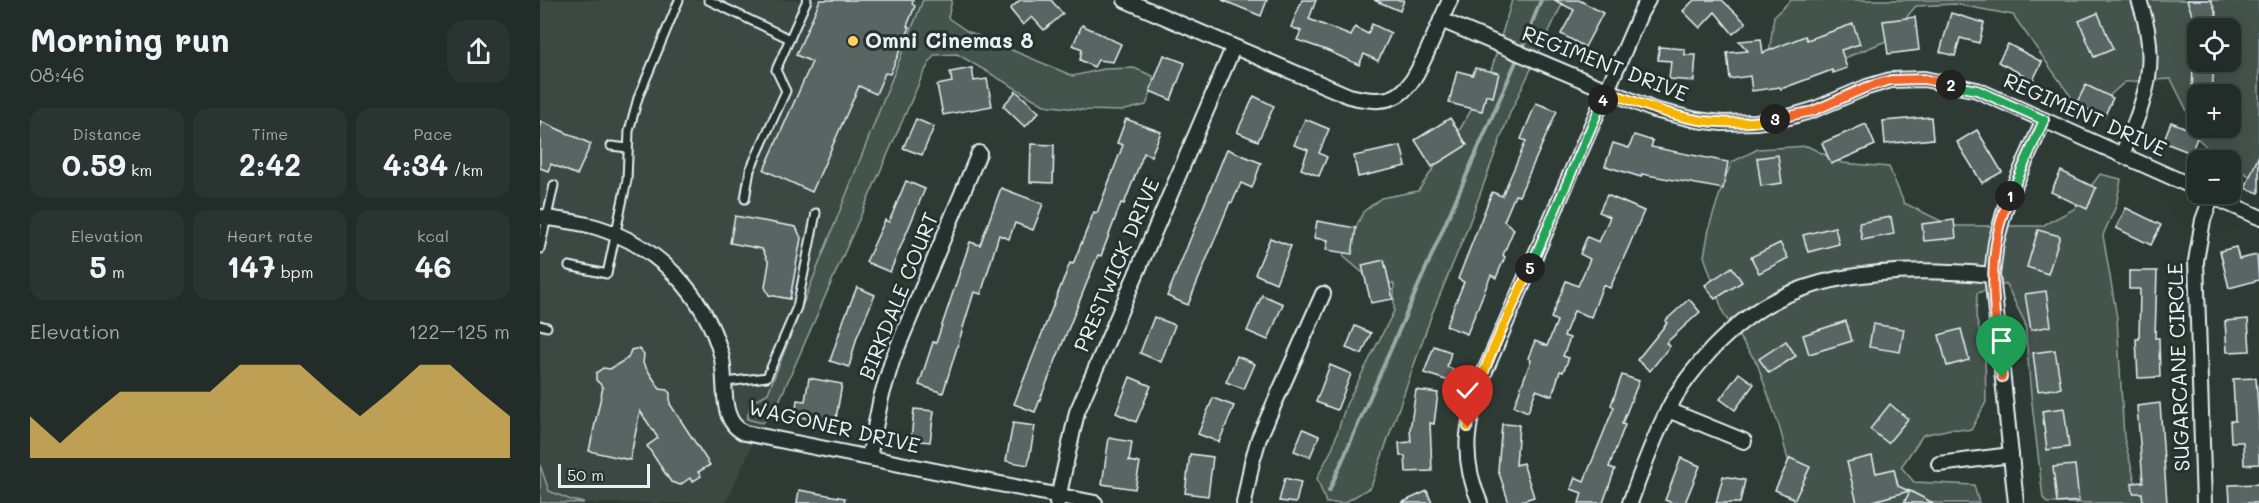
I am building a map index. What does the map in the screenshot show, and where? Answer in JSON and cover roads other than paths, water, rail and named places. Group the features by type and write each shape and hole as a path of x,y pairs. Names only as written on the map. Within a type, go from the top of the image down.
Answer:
{"street":[{"path":"1125,0 1233,48 1349,96 1366,100 1383,100 1399,95 1411,84 1450,0"},
{"path":"1480,503 1467,460 1467,435 1471,410 1485,371 1648,0"},
{"path":"2122,155 2144,99 2149,75 2150,41 2139,0"},
{"name":"REGIMENT DRIVE","path":"1441,20 1607,91 1672,116 1722,123 1756,122 1813,111 1867,87 1908,78 1977,90 2187,184"},
{"name":"PRESTWICK DRIVE","path":"1058,500 1077,412 1233,48"},
{"path":"2016,503 1992,275 1995,242 2007,202 2044,120"},
{"name":"BIRKDALE COURT","path":"869,457 881,398 893,358 979,153"},
{"name":"SUGARCANE CIRCLE","path":"2204,503 2196,261 2207,204"},
{"path":"2229,204 2259,217"},
{"name":"WAGONER DRIVE","path":"543,218 582,223 614,234 651,254 683,282 698,301 714,333 722,357 728,416 737,430 745,434 869,457 1058,500 1095,503"},
{"path":"1630,503 1668,410 1684,382 1729,332 1749,316 1792,292 1850,277 1937,271 1992,275"},
{"path":"1244,503 1259,438 1323,294"},
{"path":"1668,410 1744,441"},
{"path":"1939,464 2011,455"}],"lane":[{"path":"569,266 607,274 627,180 629,131 638,98 679,0"},
{"path":"708,0 790,39"},
{"path":"745,199 750,170 786,91 776,70 807,0"},
{"path":"611,146 628,148"},
{"path":"540,249 543,218 554,184"},
{"path":"726,382 767,377 797,307 816,213"}],"waterway":[{"path":"1521,51 1541,0"},
{"path":"1329,491 1518,57"}],"place":[{"name":"Omni Cinemas 8","path":"853,41"}]}
